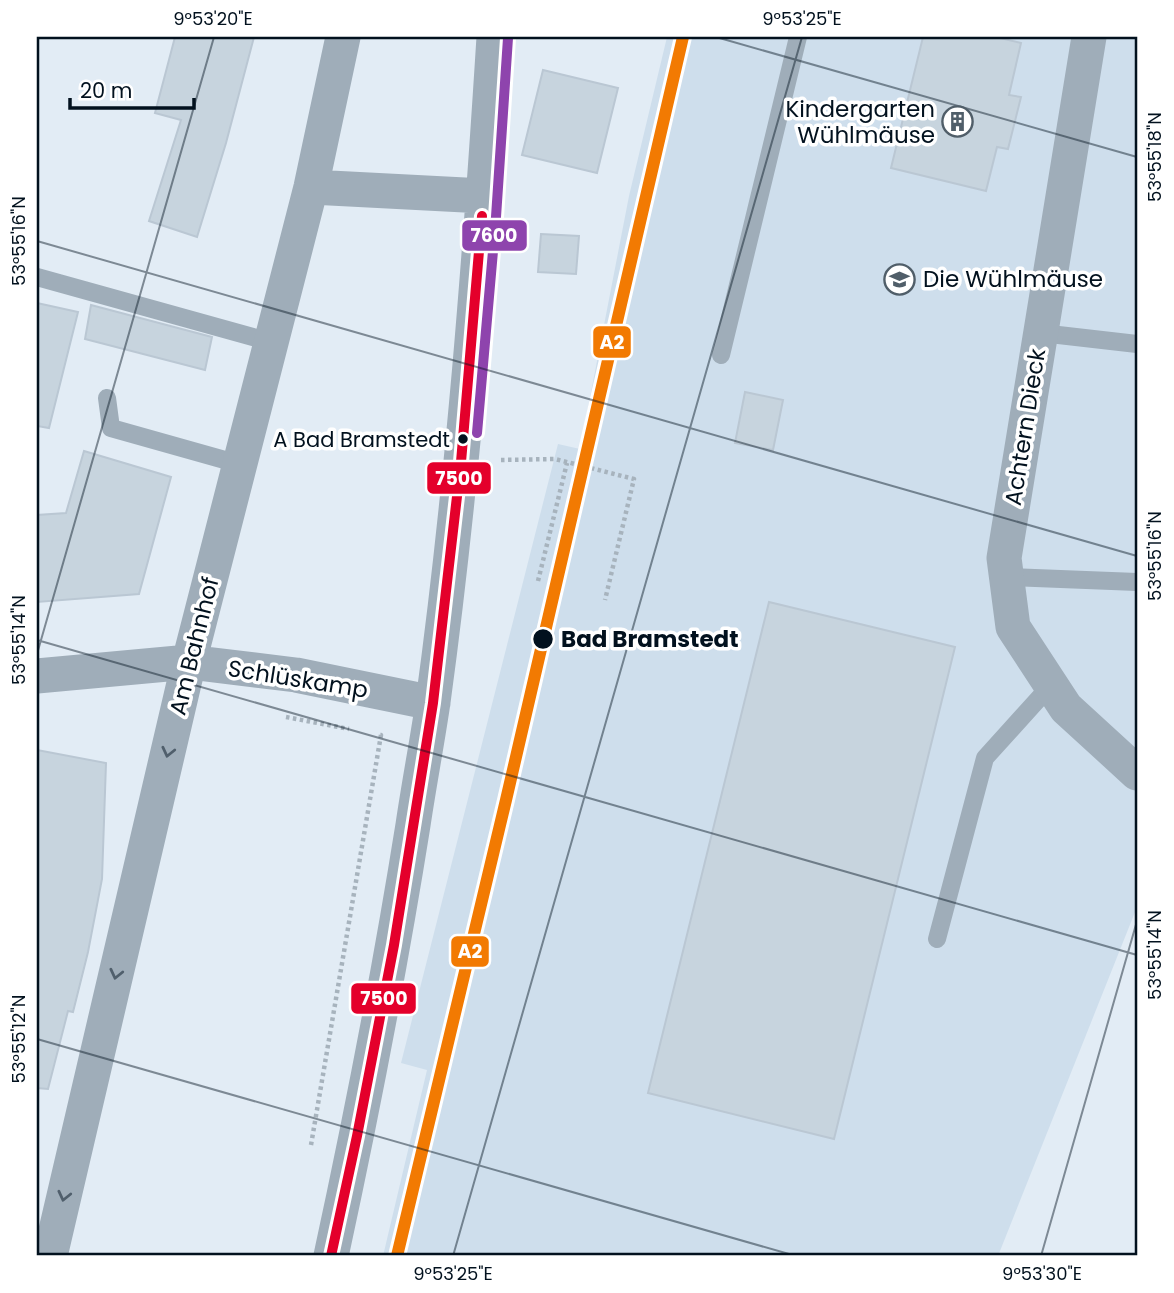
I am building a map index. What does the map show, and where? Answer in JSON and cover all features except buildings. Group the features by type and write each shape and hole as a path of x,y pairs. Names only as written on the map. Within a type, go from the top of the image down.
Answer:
{"street":[{"name":"Am Bahnhof","path":"50,1256 189,662 311,187 343,37"},
{"name":"Achtern Dieck","path":"1089,37 1004,558 1013,627 1066,708 1137,773"},
{"path":"331,1256 394,945 433,703 461,462 497,38"},
{"path":"311,187 484,196"},
{"name":"Schlüskamp","path":"37,677 189,662 296,675 433,703"}],"lane":[{"path":"721,355 798,37"},
{"path":"37,277 271,342"},
{"path":"1041,334 1137,344"},
{"path":"107,398 111,428 239,464"},
{"path":"1007,577 1137,582"},
{"path":"937,939 985,758 1051,685"}],"path":[{"path":"501,460 555,459 634,479 605,600"},
{"path":"538,581 567,463"},
{"path":"286,717 354,730"},
{"path":"310,1152 381,735 367,733"}],"shaded area":[{"path":"667,37 1137,37 1137,907 998,1256 383,1256 427,1070 401,1063 558,444 580,449 629,196"}],"transit line":[{"name":"A2","path":"397,1256 683,37"},
{"name":"7600","path":"477,433 508,38"},
{"name":"7500","path":"331,1256 394,945 433,703 461,462 482,216"}],"place":[{"name":"Kindergarten Wühlmäuse","path":"958,122"},
{"name":"Die Wühlmäuse","path":"900,279"},
{"name":"A Bad Bramstedt","path":"463,439"},
{"name":"Bad Bramstedt","path":"543,639"}]}
